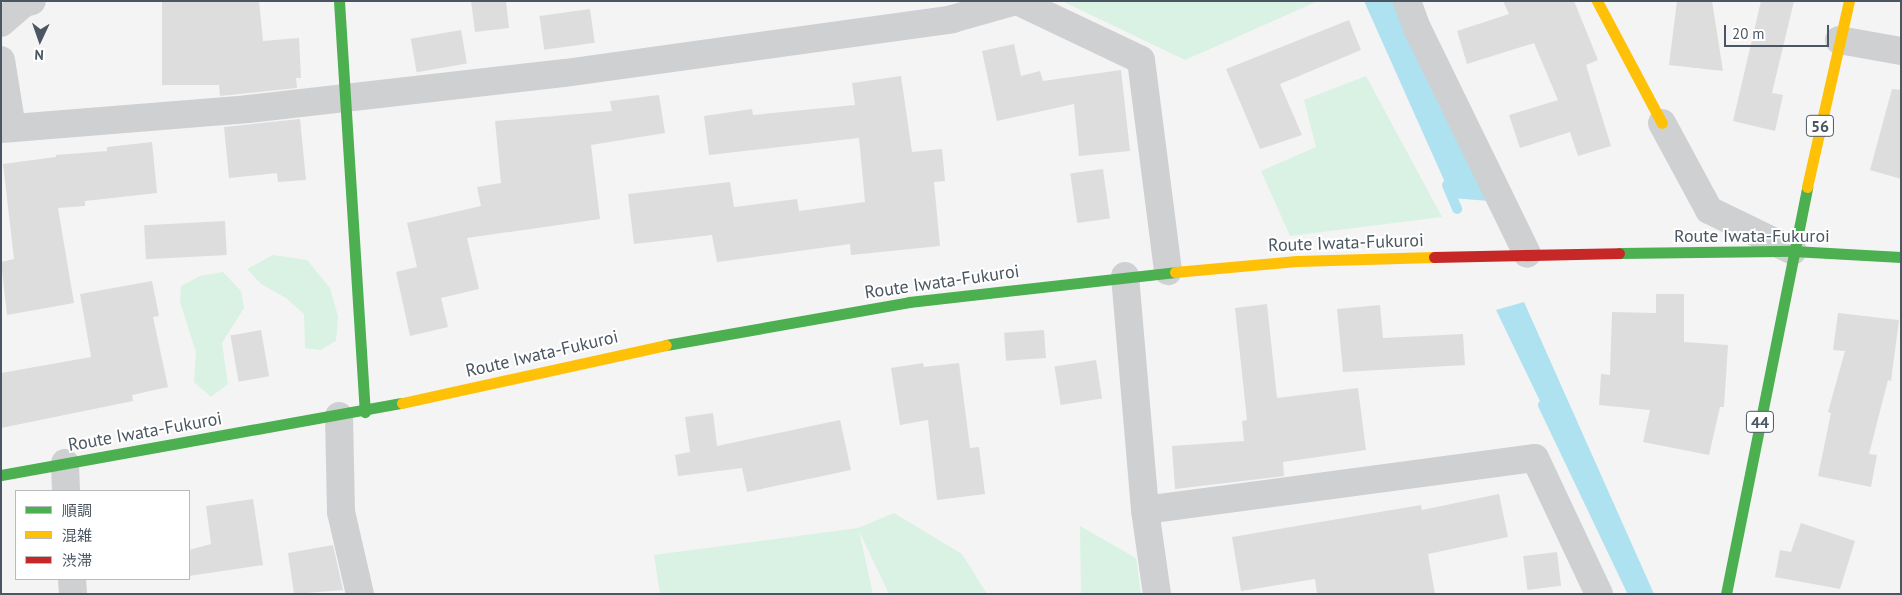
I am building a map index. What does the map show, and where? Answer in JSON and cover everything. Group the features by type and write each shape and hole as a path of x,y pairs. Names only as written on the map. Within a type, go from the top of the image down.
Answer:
{"main road":[{"path":"339,1 366,412"},
{"path":"1597,1 1662,123"},
{"name":"56","path":"1793,251 1849,1"},
{"name":"Route Iwata-Fukuroi","path":"1,475 366,412 611,355 909,302 1168,271 1297,261 1527,254 1793,251 1901,257"},
{"name":"44","path":"1726,594 1793,251"}],"street":[{"path":"1,23 24,3 32,1"},
{"path":"1,60 6,129 248,109 344,96 565,73 943,21 1017,1 1141,60 1168,271"},
{"path":"1407,1 1417,28 1527,254"},
{"path":"1839,40 1901,51"},
{"path":"1662,123 1709,210 1793,251"},
{"path":"1125,276 1145,510 1157,594"},
{"path":"339,416 341,512 360,594"},
{"path":"1145,510 1535,458 1599,594"},
{"path":"65,463 66,490"},
{"path":"72,580 73,594"}],"green space":[{"path":"1062,1 1318,1 1185,60"},
{"path":"1366,76 1442,217 1290,236 1261,171 1316,147 1304,100"},
{"path":"273,255 307,260 330,288 338,316 336,341 320,350 305,348 304,314 286,298 261,284 247,269"},
{"path":"223,272 241,291 244,308 222,343 228,384 211,397 194,382 196,352 180,302 181,286 200,276"},
{"path":"894,513 962,554 987,594 889,594 859,531 873,594 660,594 654,555 858,528"},
{"path":"1080,526 1136,558 1141,594 1081,594"}],"water":[{"path":"1364,1 1404,1 1489,201 1452,198"},
{"path":"1524,302 1654,594 1633,594 1496,310"}],"building":[{"path":"162,1 259,1 263,41 299,38 301,78 296,78 297,88 220,96 219,85 162,85"},
{"path":"471,1 506,1 509,28 475,32"},
{"path":"1503,1 1574,1 1598,60 1586,65 1611,146 1578,156 1570,132 1520,148 1509,115 1558,100 1534,43 1467,64 1457,31 1509,14"},
{"path":"1677,1 1712,1 1723,71 1669,65"},
{"path":"1761,1 1794,1 1772,93 1783,95 1775,131 1733,121"},
{"path":"590,9 595,43 544,50 539,16"},
{"path":"1349,20 1361,50 1280,84 1302,135 1260,149 1226,69"},
{"path":"461,30 467,63 417,72 411,39"},
{"path":"1014,44 1021,76 1040,71 1043,81 1121,70 1130,151 1079,156 1074,104 997,121 982,51"},
{"path":"901,76 912,152 942,149 945,181 934,182 940,246 851,255 850,244 717,262 712,235 634,244 628,194 730,182 734,207 797,199 799,211 865,202 859,138 709,155 704,116 752,109 753,115 855,105 852,83"},
{"path":"1892,89 1901,90 1901,179 1870,170"},
{"path":"659,95 665,133 591,145 600,219 467,238 479,289 441,298 448,327 410,336 396,272 417,267 407,223 481,206 477,187 501,183 495,121 612,111 610,101"},
{"path":"300,119 306,180 278,182 277,173 229,178 224,127"},
{"path":"152,142 157,193 85,201 85,206 58,208 74,303 7,315 1,262 14,259 3,164 56,157 56,155 107,151 107,147"},
{"path":"1103,169 1110,219 1077,223 1070,174"},
{"path":"225,221 227,255 146,259 144,225"},
{"path":"152,281 159,316 153,317 168,387 132,395 133,401 1,428 1,373 91,357 80,294"},
{"path":"1656,294 1684,294 1684,342 1728,345 1724,407 1720,407 1709,455 1643,442 1650,410 1599,405 1601,374 1610,375 1612,312 1656,313"},
{"path":"1267,304 1277,398 1358,388 1366,450 1283,462 1284,476 1175,489 1172,446 1244,441 1242,421 1247,420 1235,308"},
{"path":"1380,305 1383,338 1463,334 1465,365 1343,372 1337,309"},
{"path":"1838,313 1899,320 1891,381 1888,380 1869,454 1877,455 1871,487 1818,476 1831,413 1828,412 1845,351 1833,350"},
{"path":"261,330 269,376 239,382 230,335"},
{"path":"1044,330 1046,358 1006,361 1004,333"},
{"path":"1096,360 1102,399 1061,405 1055,367"},
{"path":"923,363 924,367 959,363 970,448 979,447 985,494 937,500 928,420 900,425 891,368"},
{"path":"713,413 717,446 840,420 851,470 747,492 742,468 678,476 675,455 690,452 685,417"},
{"path":"1499,494 1508,537 1428,554 1435,594 1317,594 1315,579 1241,591 1232,537 1421,505 1422,510"},
{"path":"253,499 263,565 190,576 190,550 211,544 206,506"},
{"path":"1801,523 1855,541 1840,589 1775,577 1780,550 1791,552"},
{"path":"333,545 343,590 294,594 288,553"},
{"path":"1557,552 1561,586 1527,590 1523,556"}],"waterway":[{"path":"1447,185 1457,209"},
{"path":"1543,405 1633,594"}],"traffic: fast":[{"path":"339,1 365,412"},
{"path":"1726,594 1807,187"},
{"path":"1619,253 1793,251 1901,257"},
{"path":"666,345 909,302 1175,272"},
{"path":"1,475 402,403"}],"traffic: slow":[{"path":"1597,1 1662,123"},
{"path":"1807,187 1849,1"},
{"path":"1175,272 1297,261 1434,257"},
{"path":"402,403 666,345"}],"traffic: jam":[{"path":"1434,257 1619,253"}]}
